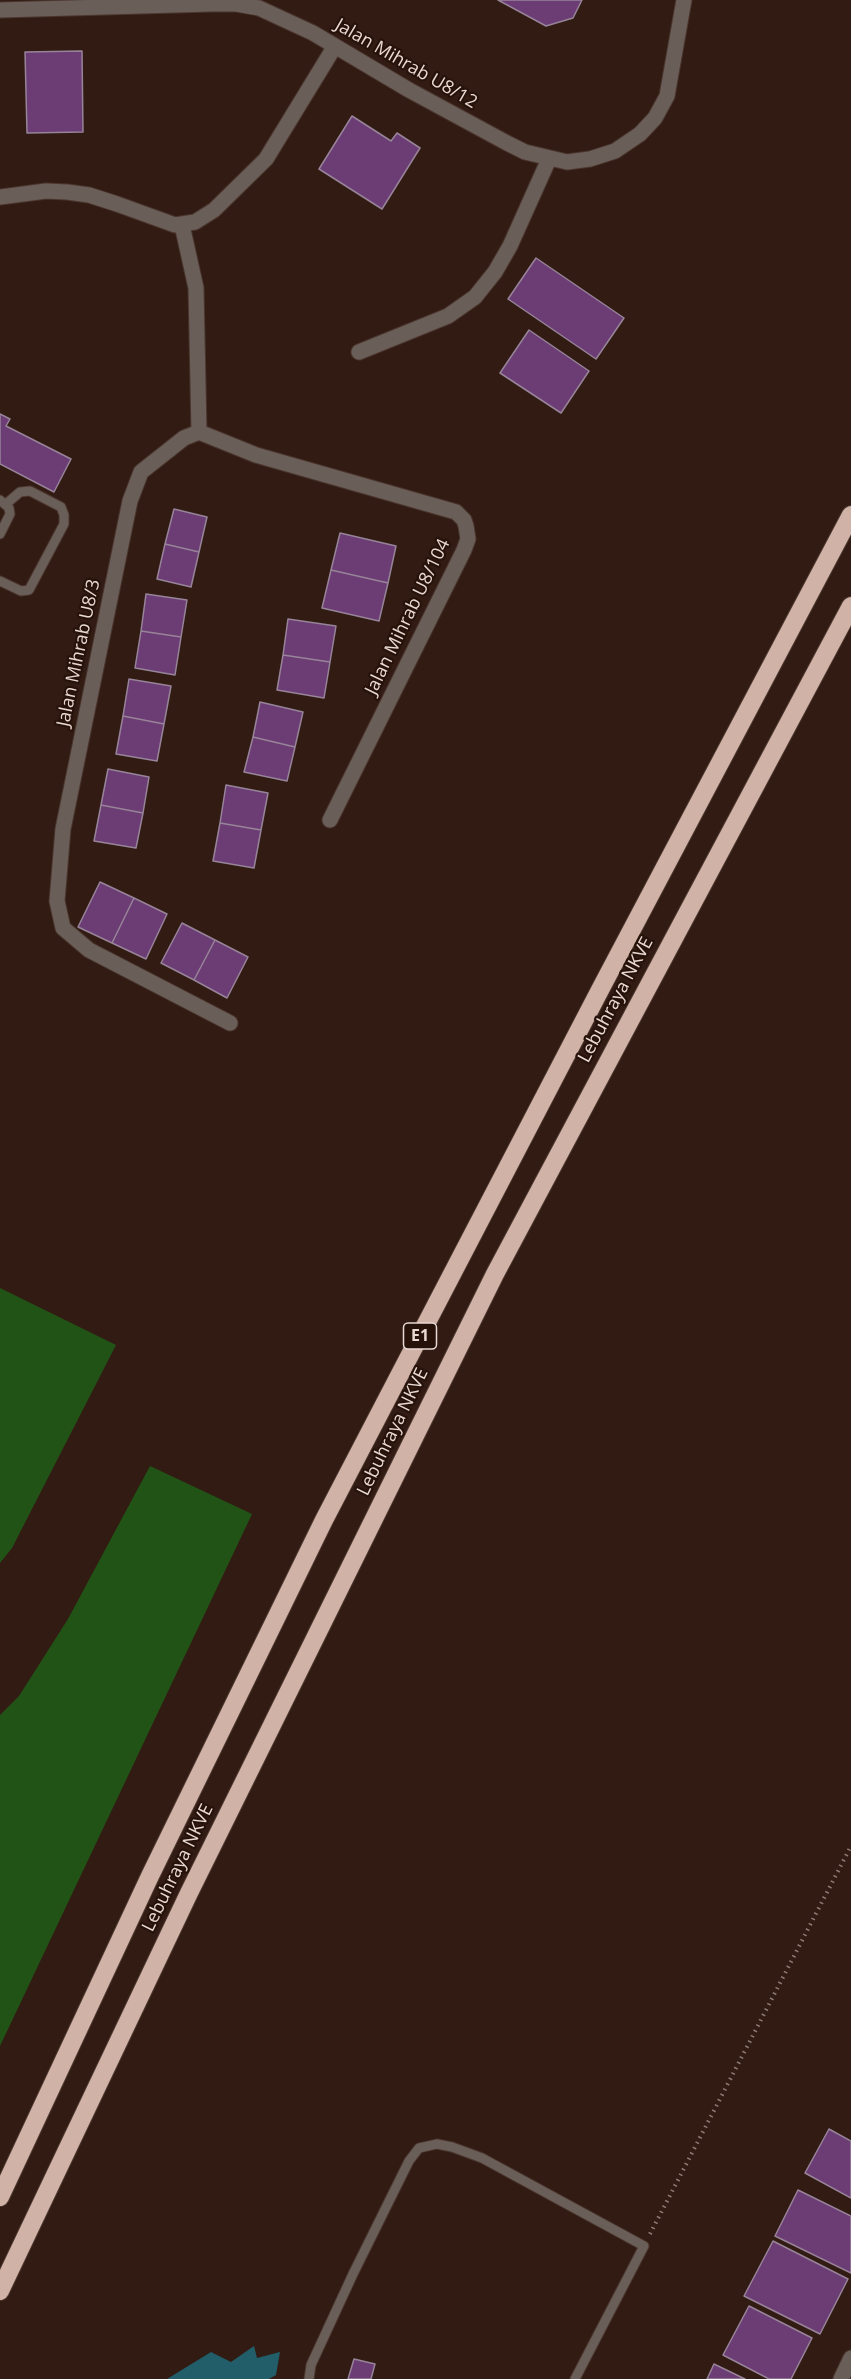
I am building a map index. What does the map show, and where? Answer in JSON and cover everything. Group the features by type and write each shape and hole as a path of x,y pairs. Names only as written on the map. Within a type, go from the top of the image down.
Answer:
{"highway":[{"name":"Lebuhraya NKVE","path":"0,2197 150,1876 324,1520 851,515"},
{"name":"Lebuhraya NKVE","path":"0,2291 189,1893 495,1274 851,606"}],"street":[{"name":"Jalan Mihrab U8/12","path":"0,10 236,4 259,8 280,16 474,126 525,152 549,159 578,161 603,156 628,143 655,118 667,96 684,0"},
{"path":"0,197 46,191 78,194 117,204 167,223 182,225 195,222 214,210 266,159 335,46"},
{"path":"359,352 448,316 475,297 495,272 510,246 549,159"},
{"path":"182,225 196,288 199,432"},
{"name":"Jalan Mihrab U8/104","path":"199,432 256,455 456,512 464,520 468,539 464,550 330,820"},
{"name":"Jalan Mihrab U8/3","path":"199,432 184,438 141,472 130,501 63,830 57,901 63,928 89,950 230,1023"},
{"path":"841,2379 851,2358"}],"lane":[{"path":"0,534 10,513 3,502 20,492 30,491 61,507 64,515 64,524 29,590 21,591 0,581"},
{"path":"309,2379 311,2365 409,2161 419,2148 437,2144 482,2158 644,2246 575,2379"}],"path":[{"path":"644,2246 851,1846"}],"green space":[{"path":"0,1288 116,1345 12,1548 0,1563"},
{"path":"150,1466 252,1514 0,2046 0,1715 19,1696 68,1619"}],"water":[{"path":"254,2346 257,2358 280,2352 276,2375 269,2379 167,2379 211,2352 231,2362"}],"building":[{"path":"498,0 582,0 573,18 546,26"},
{"path":"82,51 83,132 27,133 25,52"},
{"path":"352,116 391,141 397,133 420,148 382,209 319,169"},
{"path":"536,258 624,318 596,359 508,299"},
{"path":"529,330 589,371 561,413 500,373"},
{"path":"0,414 10,419 6,426 71,459 54,492 0,464"},
{"path":"174,509 207,517 199,552 165,544"},
{"path":"340,533 396,546 388,583 331,570"},
{"path":"165,544 199,552 191,587 157,579"},
{"path":"331,570 388,583 379,621 322,608"},
{"path":"146,594 187,600 181,637 141,631"},
{"path":"288,619 336,626 330,662 283,655"},
{"path":"141,631 181,637 175,675 135,668"},
{"path":"283,655 330,662 324,698 277,690"},
{"path":"129,679 171,686 164,724 123,716"},
{"path":"260,702 303,712 295,747 253,737"},
{"path":"123,716 164,724 157,761 116,754"},
{"path":"253,737 295,747 287,781 244,772"},
{"path":"108,769 149,777 143,813 101,805"},
{"path":"226,785 268,793 261,830 220,823"},
{"path":"101,805 143,813 136,848 94,841"},
{"path":"220,823 261,830 254,868 213,861"},
{"path":"100,882 134,898 112,943 78,927"},
{"path":"134,898 167,914 146,959 112,943"},
{"path":"182,923 215,940 194,980 161,963"},
{"path":"215,940 248,957 227,998 194,980"},
{"path":"829,2129 851,2141 851,2198 805,2173"},
{"path":"798,2190 851,2216 851,2273 775,2236"},
{"path":"773,2241 848,2279 820,2334 744,2296"},
{"path":"749,2306 812,2338 791,2379 769,2379 723,2355"},
{"path":"354,2359 375,2364 371,2379 348,2379"},
{"path":"714,2364 745,2379 707,2379"}]}
